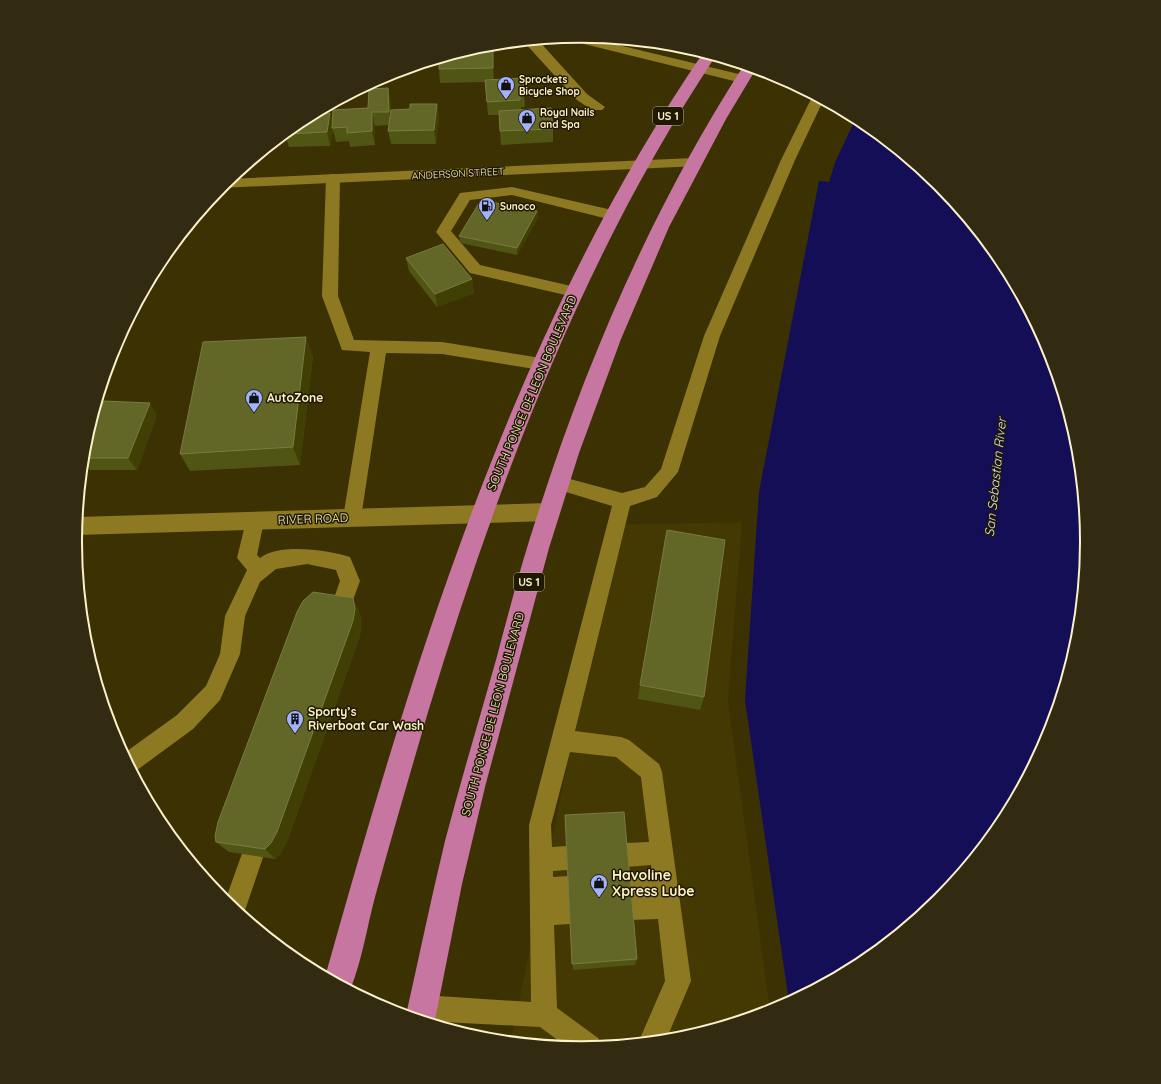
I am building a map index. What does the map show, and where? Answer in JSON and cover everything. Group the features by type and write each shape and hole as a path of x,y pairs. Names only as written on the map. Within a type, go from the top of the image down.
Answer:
{"highway":[{"name":"SOUTH PONCE DE LEON BOULEVARD","path":"339,979 369,868 411,725 446,614 481,514 541,364 574,292 639,164 705,59"},
{"name":"SOUTH PONCE DE LEON BOULEVARD","path":"421,1014 453,863 549,512 583,412 651,247 693,163 746,73"}],"street":[{"path":"599,44 698,69 746,73"},
{"path":"535,45 582,97 597,107"},
{"name":"ANDERSON STREET","path":"234,183 639,164 693,163"},
{"name":"RIVER ROAD","path":"82,526 549,512"}],"lane":[{"path":"559,483 622,501 651,492 669,472 712,336 788,160 816,102"},
{"path":"509,170 512,191"},
{"path":"333,178 330,296 348,346 442,348 541,364"},
{"path":"574,292 475,269 443,232 465,196 512,191 612,215"},
{"path":"352,518 379,347"},
{"path":"544,1015 540,825 622,501"},
{"path":"255,521 247,558 260,570"},
{"path":"132,761 185,722 213,693 230,654 235,616 253,576 271,561 307,556 344,563 350,580 329,640"},
{"path":"562,741 587,742 621,747 651,772 678,981 654,1035"},
{"path":"236,903 268,812"},
{"path":"626,855 662,853"},
{"path":"540,860 567,858"},
{"path":"628,885 665,882"},
{"path":"541,889 569,888"},
{"path":"630,908 668,906"},
{"path":"542,914 570,912"},
{"path":"421,1014 544,1015 580,1041"}],"shaded area":[{"path":"742,522 728,701 769,1004 741,1015 710,1024 646,1037 580,1041 512,1036 616,525"}],"water":[{"name":"San Sebastian River","path":"853,124 884,146 910,167 956,213 976,238 1013,292 1042,351 1062,413 1070,445 1075,477 1080,542 1075,607 1070,639 1062,671 1042,733 1013,792 976,846 956,871 910,917 858,957 830,974 788,996 745,700 759,492 819,181 829,182 836,160"}],"building":[{"path":"493,51 493,68 439,69 439,63"},
{"path":"523,78 524,93 520,94 520,100 487,102 485,80"},
{"path":"388,88 389,112 372,112 372,131 347,133 347,127 332,128 333,110 368,108 369,90"},
{"path":"410,104 437,104 434,130 388,131 391,110 410,109"},
{"path":"551,108 553,129 500,131 499,111"},
{"path":"326,113 330,113 327,132 294,134 303,127"},
{"path":"481,200 537,211 517,248 459,236"},
{"path":"443,244 472,279 435,294 406,258"},
{"name":"AutoZone","path":"306,337 293,447 180,454 203,342"},
{"path":"104,401 150,403 128,458 89,458 99,413"},
{"path":"667,530 725,540 704,697 640,685"},
{"name":"Sporty’s Riverboat Car Wash","path":"313,592 353,598 355,609 353,621 277,832 271,843 265,849 216,842 215,836 218,822 297,612 303,601"},
{"name":"Havoline Xpress Lube","path":"624,812 637,959 572,964 565,815"}],"place":[{"name":"Sprockets Bicycle Shop","path":"506,100"},
{"name":"Royal Nails and Spa","path":"527,133"},
{"name":"Sunoco","path":"487,221"},
{"name":"AutoZone","path":"254,413"},
{"name":"Sporty’s Riverboat Car Wash","path":"295,734"},
{"name":"Havoline Xpress Lube","path":"599,898"}]}
